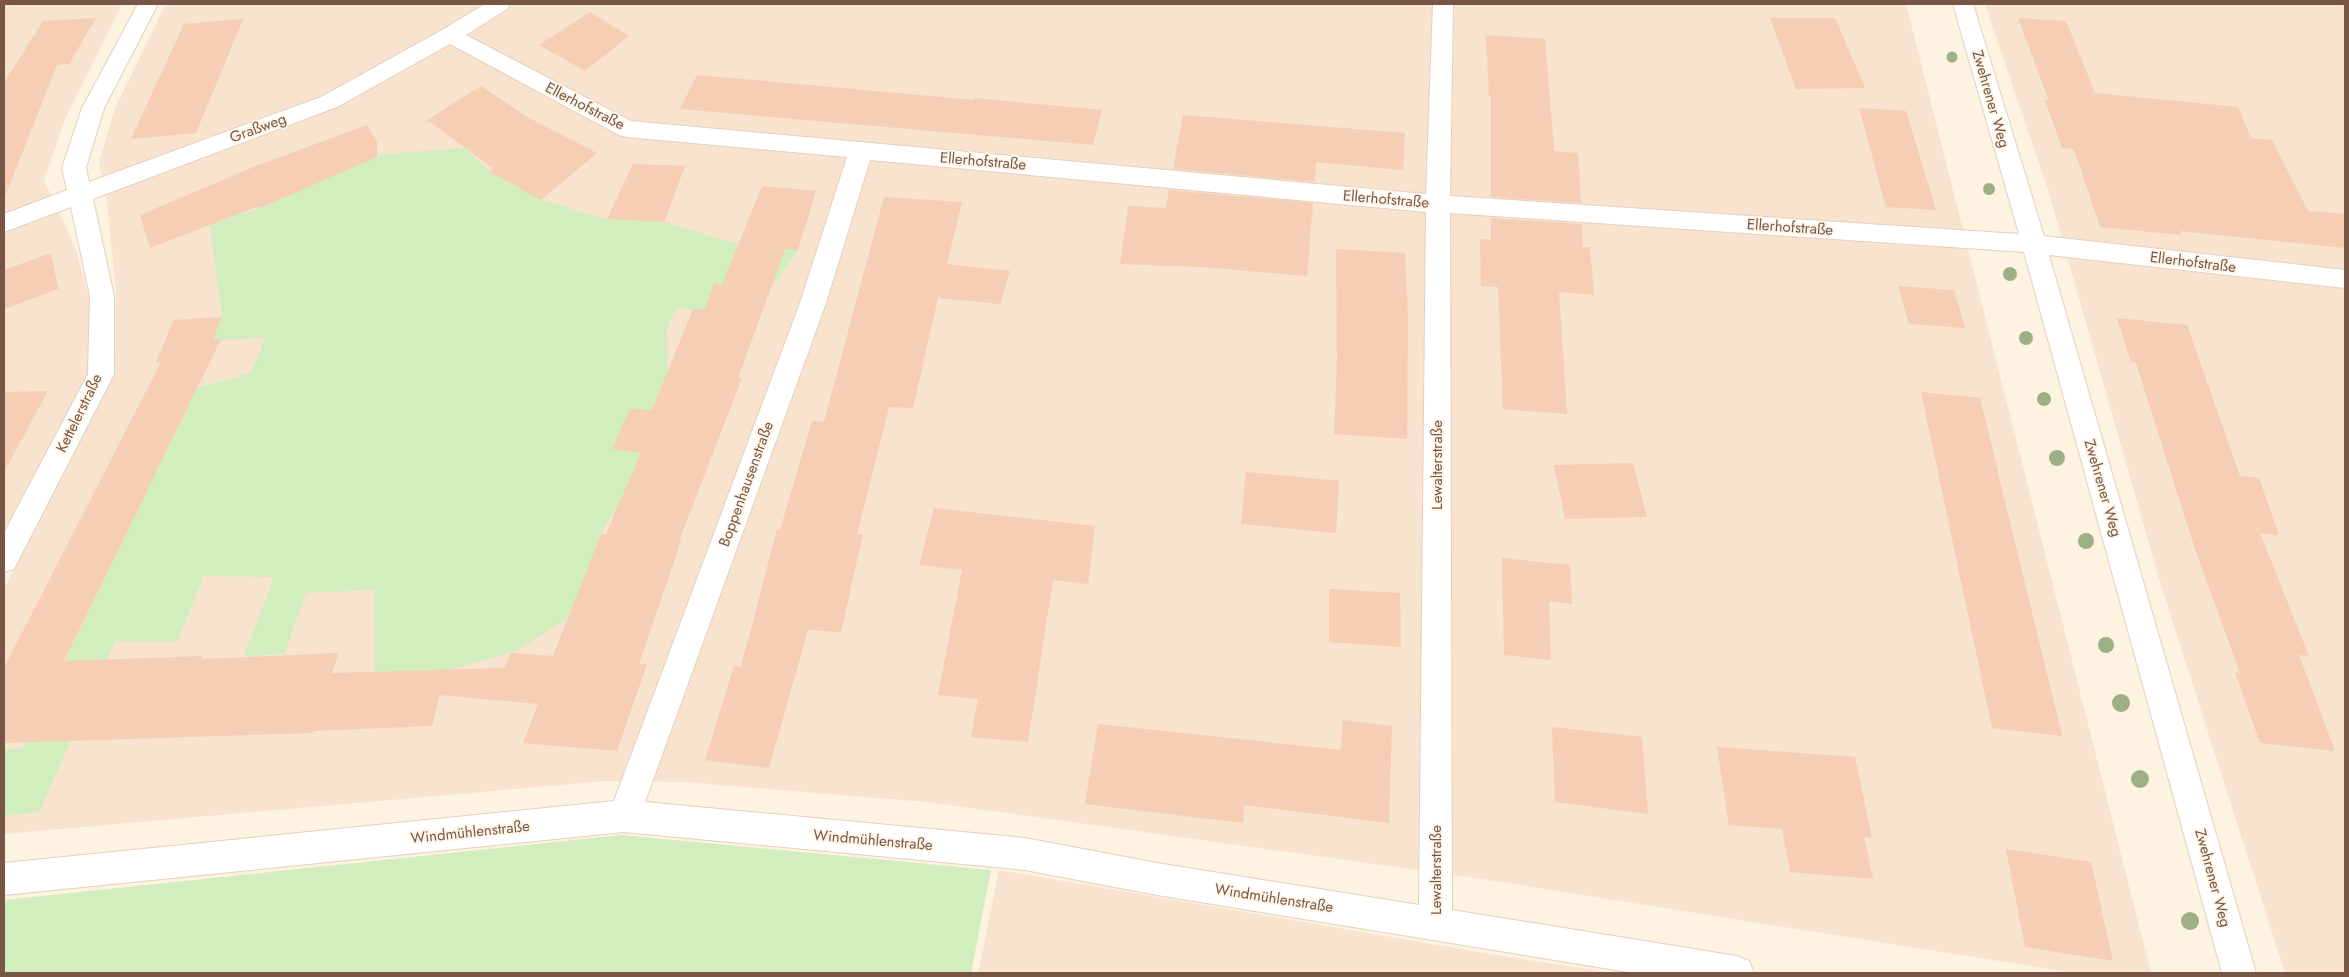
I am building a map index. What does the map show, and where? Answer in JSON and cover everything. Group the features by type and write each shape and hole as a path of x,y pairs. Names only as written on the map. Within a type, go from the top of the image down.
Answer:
{"street":[{"name":"Kettelerstraße","path":"4,560 101,374 102,296 74,168 93,108 148,4"},
{"name":"Graßweg","path":"4,224 329,102 450,35 500,4"},
{"name":"Lewalterstraße","path":"1435,925 1438,204 1443,4"},
{"name":"Zwehrener Weg","path":"1963,4 2034,244 2239,973"},
{"name":"Ellerhofstraße","path":"450,35 627,129 1438,204 2034,244 2345,280"},
{"name":"Boppenhausenstraße","path":"624,816 813,303 861,150"},
{"name":"Windmühlenstraße","path":"4,879 624,816 1024,854 1157,879 1737,973"}],"shaded area":[{"path":"4,4 122,4 65,119 44,180 75,247 92,309 89,374 4,530"},
{"path":"166,4 1906,4 2151,973 2075,973 1469,877 927,802 684,782 605,781 4,834 4,589 115,363 116,291 107,202 99,163 115,108"},
{"path":"1985,4 2345,4 2345,973 2285,973 2160,582 2049,193"},
{"path":"999,870 1496,955 1612,973 978,973"}],"green space":[{"path":"465,148 489,171 541,200 607,219 664,222 738,244 798,250 770,289 714,284 704,310 676,308 667,329 668,371 652,410 630,409 613,449 641,453 620,502 601,534 568,619 511,653 447,670 375,672 374,590 306,593 284,654 244,656 274,577 204,576 177,642 115,641 39,812 4,816 4,749 22,749 197,388 251,373 265,338 213,340 222,317 210,225 260,208 384,154"},
{"path":"621,835 991,870 971,973 4,973 4,900"}],"building":[{"path":"590,12 629,36 585,71 539,45"},
{"path":"96,18 69,64 57,65 6,194 4,194 4,83 43,21"},
{"path":"1770,18 1835,18 1865,88 1796,89"},
{"path":"2018,18 2066,21 2095,93 2238,107 2251,138 2272,140 2308,211 2345,214 2345,248 2180,231 2181,235 2100,227 2074,149 2062,148 2045,100 2049,101"},
{"path":"243,19 196,133 131,139 184,24"},
{"path":"1486,35 1545,39 1554,151 1578,153 1581,203 1491,197 1491,96 1489,96"},
{"path":"697,75 1102,110 1093,145 680,109"},
{"path":"481,86 527,117 597,153 541,200 489,171 493,168 427,120"},
{"path":"1859,108 1906,111 1936,210 1886,207"},
{"path":"1183,115 1405,133 1403,170 1316,162 1315,182 1173,169"},
{"path":"367,125 377,142 377,157 260,208 259,206 150,248 140,215 256,166"},
{"path":"633,164 685,166 664,222 607,219"},
{"path":"762,186 816,191 798,250 785,249 738,378 742,378 679,541 681,541 639,664 647,664 617,751 523,743 538,704 440,695 432,726 313,731 313,733 4,743 4,668 161,362 156,362 174,320 222,317 213,340 221,339 64,661 203,656 202,659 339,653 332,673 505,668 511,653 553,656 601,534 606,534 641,453 612,449 630,409 652,410 693,309 704,310 714,284 722,285"},
{"path":"1169,190 1313,203 1307,276 1201,267 1120,264 1128,206 1166,208"},
{"path":"884,197 962,202 947,264 1010,271 1000,304 938,298 913,408 889,407 857,534 863,534 841,632 808,630 769,768 705,760 734,666 741,667 777,529 780,530 812,421 824,422"},
{"path":"1491,218 1582,224 1583,247 1590,247 1594,295 1559,292 1567,414 1503,409 1498,287 1481,286 1480,239 1491,240"},
{"path":"1336,249 1405,253 1408,317 1407,439 1334,434 1337,361"},
{"path":"51,253 58,289 4,309 4,270"},
{"path":"1898,286 1954,290 1965,328 1909,324"},
{"path":"2117,318 2187,325 2240,476 2259,478 2279,535 2260,533 2309,656 2299,655 2335,751 2260,743 2235,672 2240,673 2195,549 2136,363 2131,362"},
{"path":"48,391 4,472 4,392"},
{"path":"1921,392 1980,398 2062,736 1992,728"},
{"path":"1633,463 1647,517 1565,519 1554,465"},
{"path":"1246,472 1339,481 1336,533 1241,524"},
{"path":"934,508 1095,526 1088,584 1053,580 1028,742 971,737 978,699 938,695 962,570 919,565"},
{"path":"1502,558 1570,565 1572,604 1549,601 1551,660 1504,655"},
{"path":"1329,589 1400,593 1401,647 1329,642"},
{"path":"1343,720 1392,726 1389,823 1244,805 1243,823 1085,804 1098,724 1341,750"},
{"path":"1552,727 1642,737 1648,814 1555,802"},
{"path":"1717,747 1855,757 1872,838 1864,837 1873,879 1790,872 1782,829 1729,825"},
{"path":"2006,849 2091,862 2113,961 2025,947"}]}
